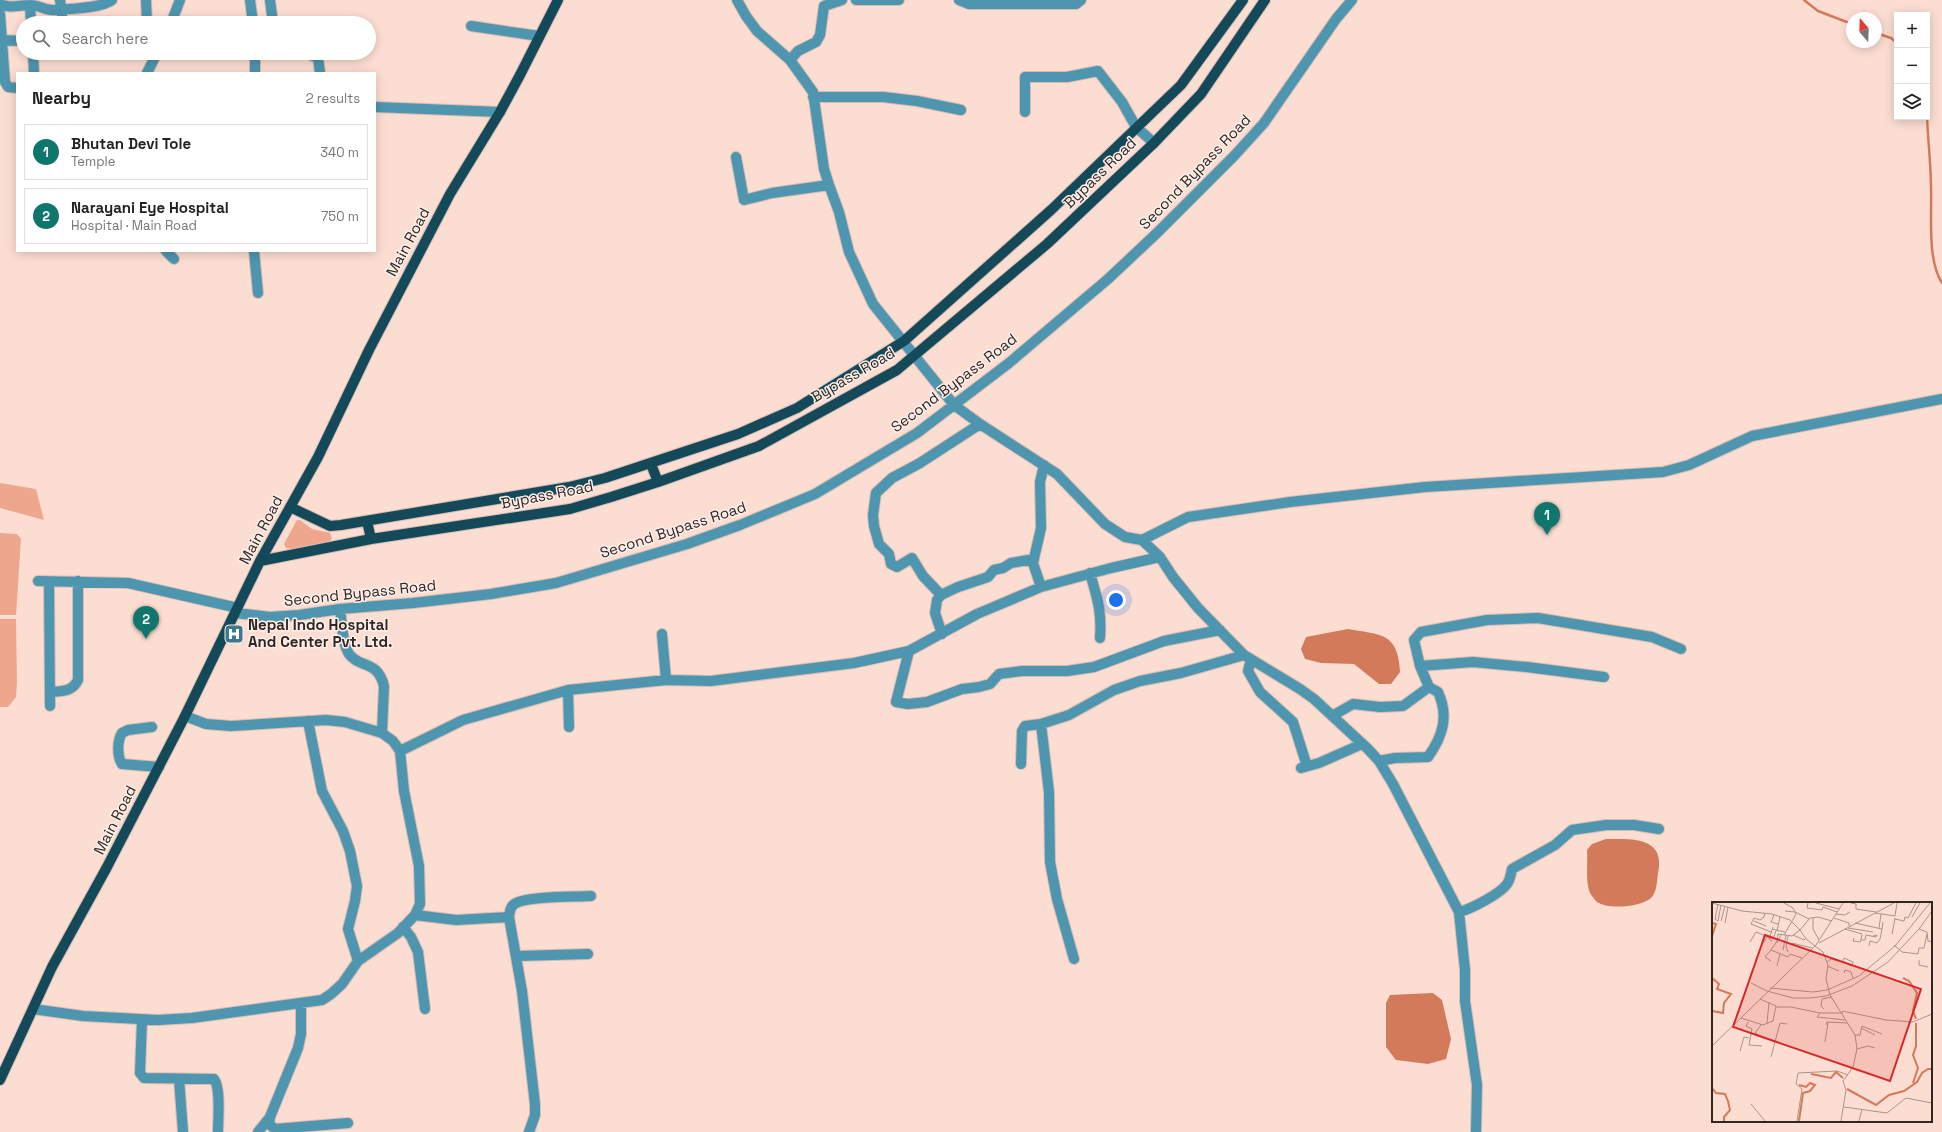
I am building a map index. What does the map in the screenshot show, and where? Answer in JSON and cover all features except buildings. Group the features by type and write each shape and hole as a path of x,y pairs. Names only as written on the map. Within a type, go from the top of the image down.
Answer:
{"main road":[{"name":"Main Road","path":"0,1080 52,967 107,868 159,767 237,610 260,560 318,457 369,350 447,200 500,112 558,0"},
{"name":"Bypass Road","path":"290,507 330,526 355,524 570,487 652,464 738,434 797,408 904,341 1051,210 1181,85 1243,0"},
{"name":"Bypass Road","path":"260,560 371,539 570,508 658,482 759,446 897,370 1068,225 1154,143 1201,94 1265,0"},
{"path":"652,464 658,482"},
{"path":"367,521 371,539"}],"street":[{"path":"0,4 6,7 30,5 54,10 61,4 98,6 107,4 112,0"},
{"path":"146,0 147,16"},
{"path":"174,16 180,0"},
{"path":"250,0 252,16"},
{"path":"270,0 272,16"},
{"path":"736,0 757,30 790,60 813,92 824,169 828,185 839,212 848,252 873,304 954,405 980,424 1057,474 1104,524 1125,537 1142,540 1160,557 1173,577 1194,602 1247,657 1300,688 1362,744 1379,762 1407,811 1459,912 1465,970 1465,1001 1477,1084 1476,1132"},
{"path":"790,60 798,51 816,42 820,35 824,6 842,0"},
{"path":"856,0 899,0"},
{"path":"959,0 969,4 1076,4 1081,0"},
{"name":"Second Bypass Road","path":"38,582 128,582 270,617 421,602 491,594 556,583 687,544 740,525 815,494 917,433 1008,363 1108,279 1158,232 1234,156 1264,123 1336,19 1352,0"},
{"path":"61,4 62,16"},
{"path":"30,5 31,16"},
{"path":"0,14 2,75 8,87 16,88"},
{"path":"471,26 539,36"},
{"path":"2,40 16,41"},
{"path":"33,60 34,72"},
{"path":"148,72 154,60"},
{"path":"255,60 255,72"},
{"path":"318,60 320,72"},
{"path":"1025,112 1025,77 1067,77 1098,71 1122,102 1136,127 1154,143"},
{"path":"813,97 883,97 917,101 961,110"},
{"path":"376,107 500,112"},
{"path":"736,157 744,200 772,193 828,185"},
{"path":"167,252 174,259"},
{"path":"254,252 258,293"},
{"path":"1142,540 1188,517 1290,502 1425,487 1664,472 1690,465 1752,436 1942,399"},
{"path":"941,595 923,576 912,558 897,566 891,564 889,554 879,544 874,526 873,516 876,493 892,478 920,463 980,424"},
{"path":"1041,587 1033,563 1041,528 1040,482 1044,465"},
{"path":"400,751 463,720 568,690 666,680 727,680 854,662 909,651 978,614 1041,587 1160,557"},
{"path":"942,634 935,613 937,600 941,595 958,587 988,577 994,570 1011,563 1034,559"},
{"path":"1090,574 1100,604 1100,638"},
{"path":"50,692 70,689 75,686 78,680 78,581"},
{"path":"49,582 50,706"},
{"path":"340,609 346,649 350,656 378,671 382,678 384,686 382,733"},
{"path":"1379,762 1395,758 1428,757 1438,744 1445,719 1442,700 1438,692 1428,687 1420,666 1414,640 1421,632 1487,620 1538,618 1652,637 1681,649"},
{"path":"909,651 896,702 908,704 927,702 962,689 990,684 999,674 1022,671 1067,671 1094,667 1164,641 1220,630"},
{"path":"662,634 666,680"},
{"path":"1021,764 1022,731 1025,726 1041,724 1069,714 1114,690 1140,681 1247,657"},
{"path":"1247,657 1248,671 1260,692 1293,722 1304,767 1319,763 1362,744"},
{"path":"1420,666 1473,662 1527,666 1604,677"},
{"path":"1332,716 1354,704 1380,707 1403,706 1428,687"},
{"path":"568,690 569,727"},
{"path":"33,1009 83,1016 142,1020 192,1018 322,1000 342,984 358,961 386,943 415,915 420,904 419,866 404,791 400,751 393,741 382,733 345,722 308,721 217,726 206,724 185,716"},
{"path":"308,721 322,791 342,831 350,851 357,886 356,901 348,929 358,961"},
{"path":"1041,724 1049,792 1050,862 1057,899 1074,959"},
{"path":"152,727 128,730 122,733 119,745 120,760 122,764 159,767"},
{"path":"1459,912 1468,910 1500,892 1508,883 1512,869 1555,845 1572,830 1606,825 1634,825 1659,829"},
{"path":"529,1132 535,1115 535,1104 517,956 509,917 511,907 516,903 535,899 591,896"},
{"path":"415,915 456,920 509,917"},
{"path":"403,928 411,937 418,952 425,1009"},
{"path":"517,956 588,954"},
{"path":"258,1132 270,1124 298,1048 300,1034 300,1003"},
{"path":"142,1020 140,1073 144,1078 214,1079 216,1081 218,1106 218,1132"},
{"path":"179,1079 182,1132"},
{"path":"270,1124 275,1129 348,1123"}],"shaded area":[{"path":"0,483 36,489 44,520 0,508"},
{"path":"297,520 300,520 312,529 330,533 332,539 327,543 292,549 286,548 284,544"},
{"path":"0,533 17,534 21,539 16,615 0,615"},
{"path":"0,619 16,619 16,697 8,707 0,707"},
{"path":"1348,629 1378,635 1391,642 1396,649 1399,659 1400,672 1391,684 1379,684 1354,664 1321,663 1305,659 1301,649 1306,637"},
{"path":"1606,839 1626,839 1644,842 1652,846 1657,852 1659,861 1655,892 1654,895 1648,900 1634,905 1617,907 1597,902 1590,893 1587,877 1587,850 1592,844"},
{"path":"1433,993 1442,1000 1451,1039 1446,1059 1428,1064 1396,1060 1386,1047 1386,1003 1390,995"}],"waterway":[{"path":"1804,0 1818,11 1846,22"},
{"path":"1882,35 1894,40"},
{"path":"1927,120 1931,179 1932,250 1937,273 1942,283"}],"place":[{"name":"Bhutan Devi Tole","path":"1547,535"},
{"name":"Nepal Indo Hospital And Center Pvt. Ltd.","path":"234,634"},
{"name":"Narayani Eye Hospital","path":"146,639"}]}
